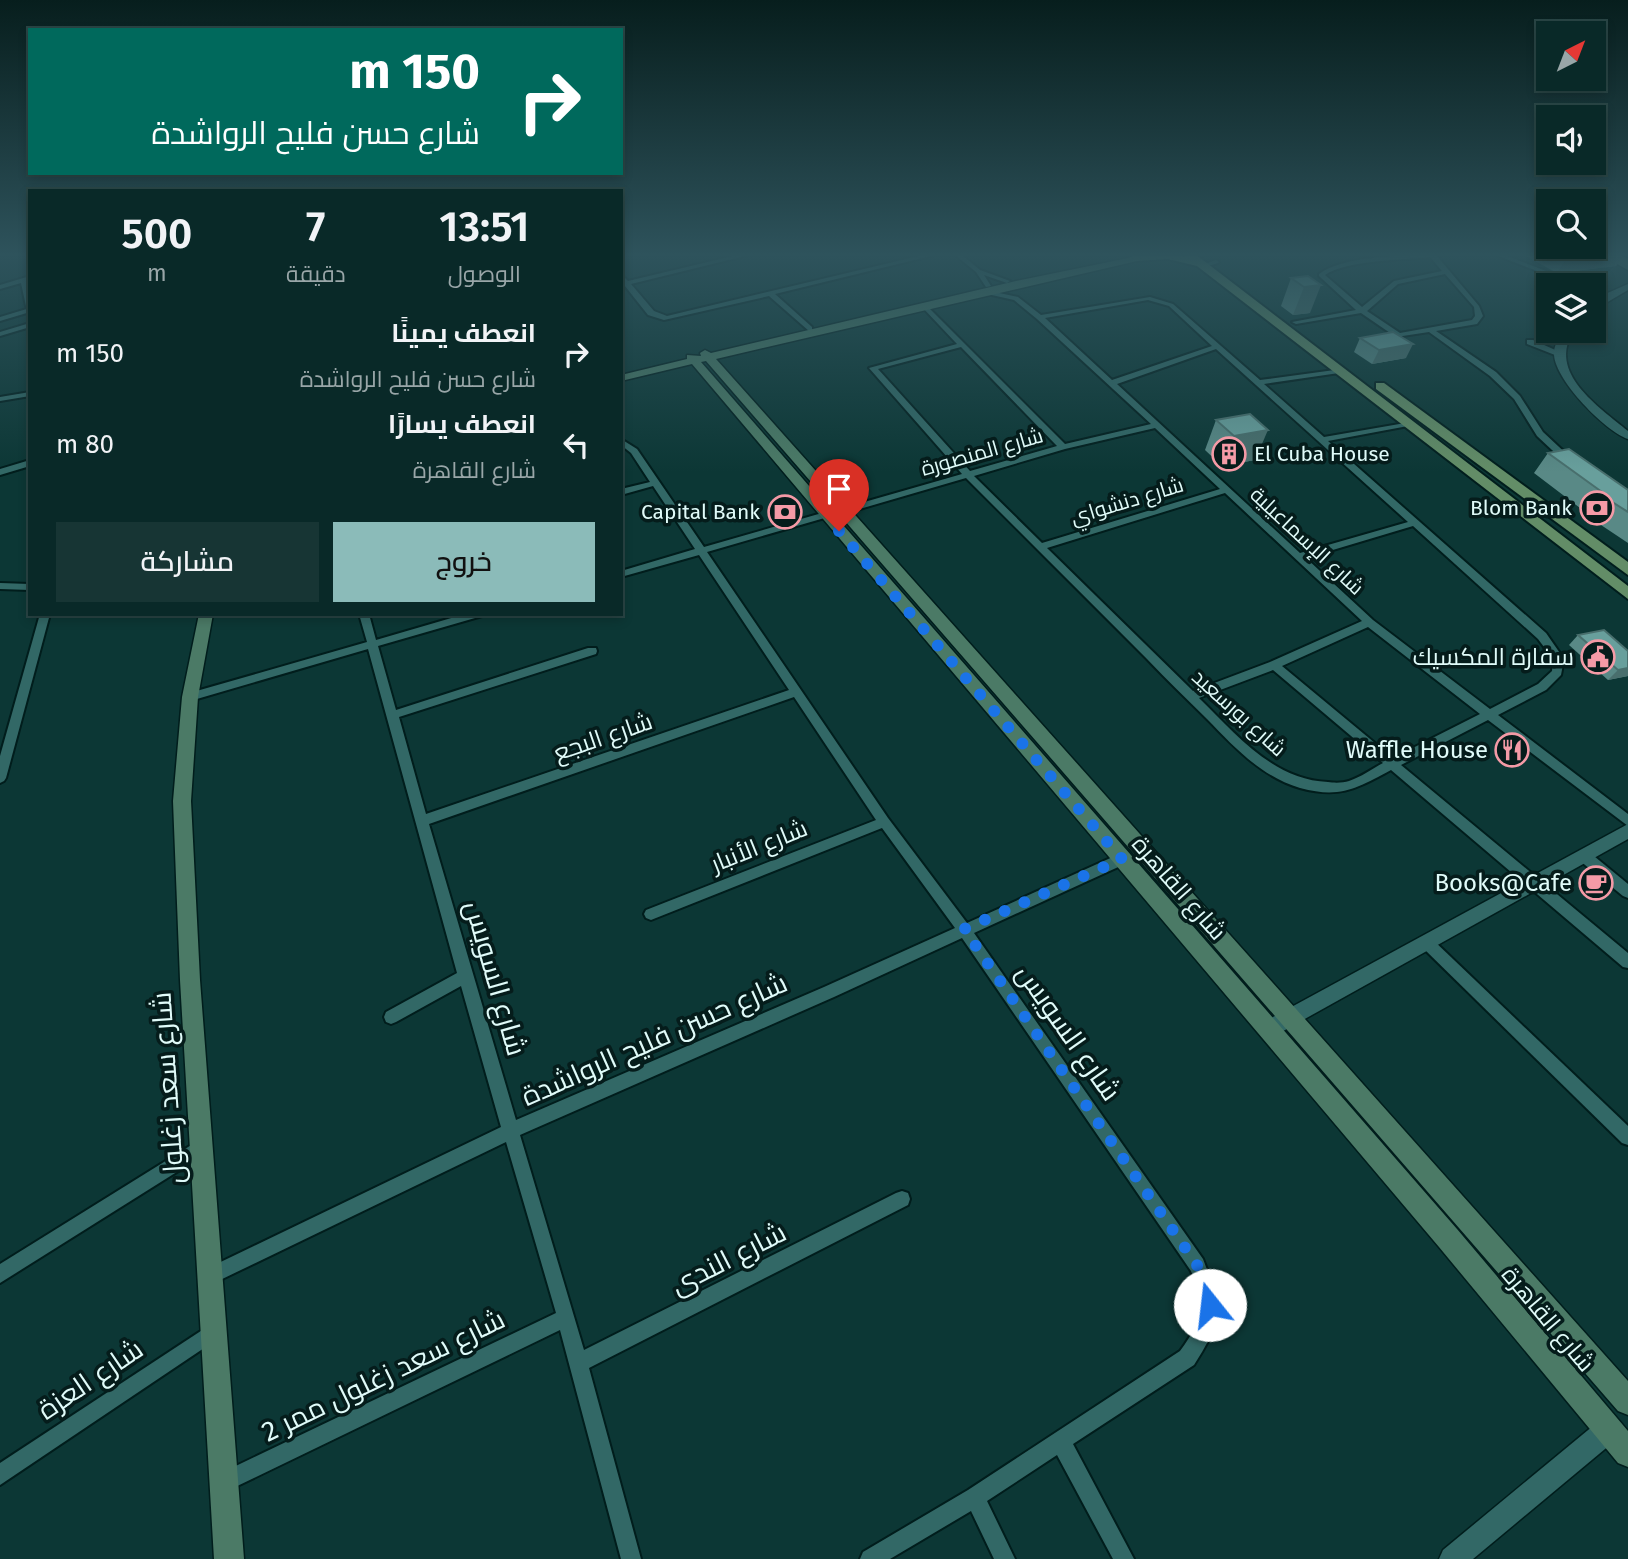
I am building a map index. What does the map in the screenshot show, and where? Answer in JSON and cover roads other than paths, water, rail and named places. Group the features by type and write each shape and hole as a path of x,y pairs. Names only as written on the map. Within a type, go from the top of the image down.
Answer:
{"main road":[{"path":"623,378 819,327"},
{"path":"623,373 839,327"},
{"path":"1288,327 1339,371 1628,594"},
{"path":"1302,327 1628,570"},
{"path":"641,373 681,373 725,385 738,358 772,342"},
{"name":"شارع القاهرة","path":"700,357 834,513 1122,859 1628,1453"},
{"name":"شارع القاهرة","path":"834,513 1290,1018 1628,1401"},
{"name":"شارع سعد زغلول","path":"206,616 190,697 182,801 201,1147 229,1559"}],"street":[{"path":"0,334 24,327"},
{"name":"شارع المنصورة","path":"623,572 1063,447 944,327"},
{"name":"شارع الإسماعيلية","path":"1050,327 1369,622 1274,665 1190,697"},
{"name":"شارع بورسعيد","path":"961,345 873,368 967,474 1190,697 1254,758 1302,785 1324,790 1350,786 1542,687 1558,672 1559,659 1542,636 1195,327"},
{"path":"1386,327 1399,335 1455,327"},
{"path":"1432,331 1493,374 1517,398 1540,434 1577,467"},
{"path":"1530,342 1558,353 1569,379 1599,412 1628,436"},
{"path":"1558,353 1563,343"},
{"path":"1111,383 1217,346"},
{"path":"1260,382 1339,371"},
{"path":"0,399 28,394"},
{"path":"1324,439 1408,424"},
{"path":"1063,447 1157,425"},
{"name":"شارع السويس","path":"623,443 634,451 884,822 964,929 1197,1265 1208,1290 1208,1324 1202,1338 1187,1357 975,1497 870,1559"},
{"path":"0,472 28,464"},
{"path":"623,491 655,483"},
{"name":"شارع دنشواي","path":"1040,547 1226,490"},
{"path":"1297,557 1415,523"},
{"path":"0,586 28,587"},
{"path":"0,778 3,752 44,616"},
{"name":"شارع السويس","path":"365,616 371,645 465,976 566,1318 631,1559"},
{"path":"190,697 471,616"},
{"path":"1369,622 1628,821"},
{"path":"393,715 592,651"},
{"path":"1274,665 1628,962"},
{"name":"شارع البجع","path":"422,821 797,692"},
{"name":"شارع الأنبار","path":"651,914 884,822"},
{"path":"1269,1029 1628,831"},
{"path":"1584,856 1628,892"},
{"name":"شارع حسن فليح الرواشدة","path":"210,1276 512,1130 829,992 1122,859"},
{"path":"1427,943 1628,1137"},
{"path":"391,1017 465,976"},
{"path":"0,1274 201,1147"},
{"name":"شارع الندى","path":"578,1364 902,1199"},
{"name":"شارع سعد زغلول ممر 2","path":"224,1482 566,1318"},
{"name":"شارع العزة","path":"0,1475 213,1332"},
{"path":"1452,1559 1608,1430"},
{"path":"1061,1442 1124,1559"},
{"path":"975,1497 1005,1559"}],"place":[{"name":"El Cuba House","path":"1229,454"},
{"name":"Blom Bank","path":"1597,508"},
{"name":"Capital Bank","path":"785,512"},
{"name":"سفارة المكسيك","path":"1598,657"},
{"name":"Waffle House","path":"1512,750"},
{"name":"Books@Cafe","path":"1596,883"}]}
